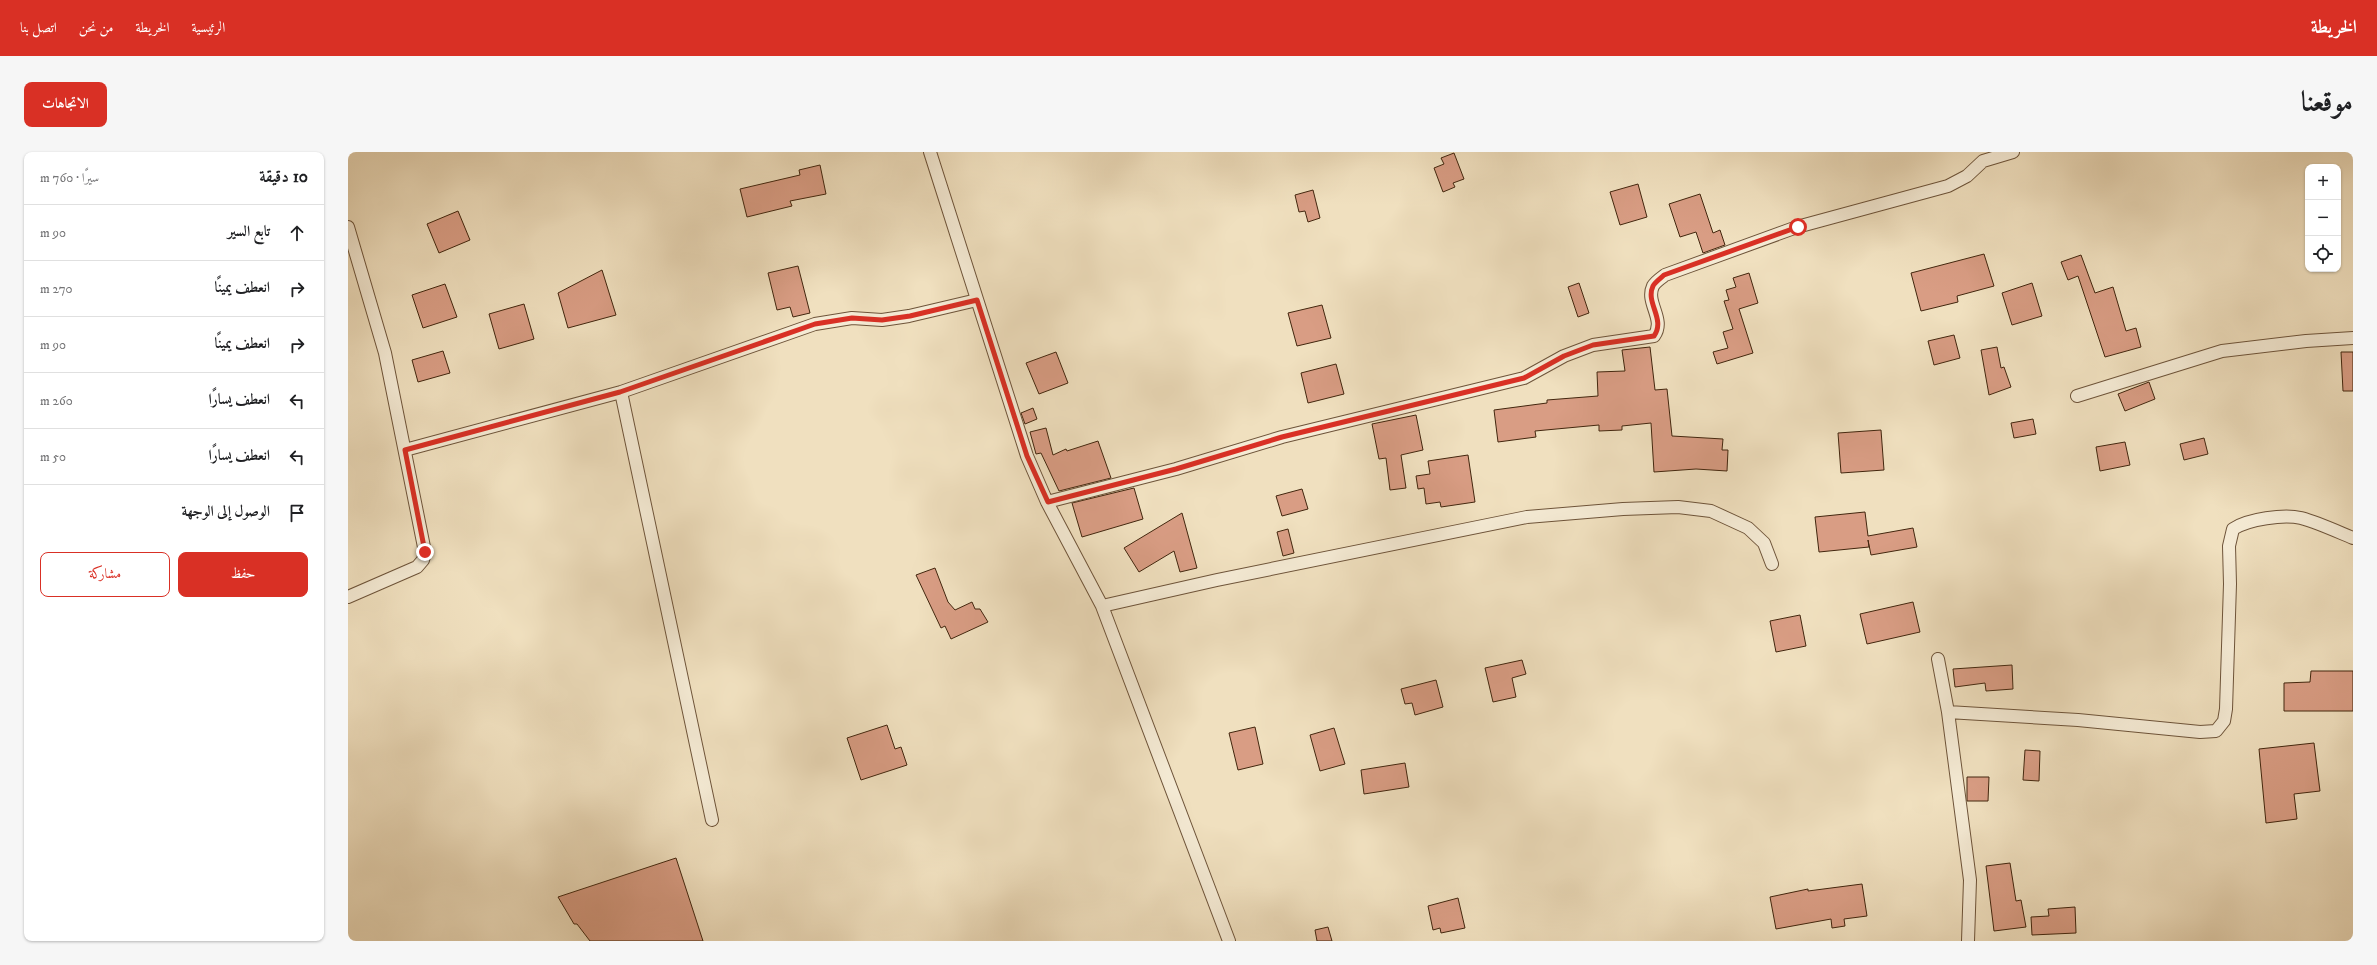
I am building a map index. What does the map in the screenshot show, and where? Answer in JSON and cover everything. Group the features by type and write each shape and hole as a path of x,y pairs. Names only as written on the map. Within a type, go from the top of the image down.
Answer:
{"street":[{"path":"930,152 1027,456 1048,502 1102,606 1228,941"},
{"path":"1048,502 1176,469 1282,437 1524,378 1564,356 1593,345 1654,336 1659,325 1652,297 1653,286 1664,275 1798,227 1948,186 1967,176 1983,161 2013,152"},
{"path":"348,227 385,353 425,552 423,560 417,567 348,596"},
{"path":"405,450 620,392 815,324 852,318 882,320 910,316 977,300"},
{"path":"2077,396 2222,351 2306,341 2353,338"},
{"path":"620,392 712,820"},
{"path":"1102,606 1216,580 1527,517 1622,509 1678,506 1711,511 1748,528 1764,543 1772,564"},
{"path":"1948,712 2078,720 2200,732 2216,731 2224,721 2226,709 2230,584 2229,546 2233,529 2242,523 2264,519 2300,518 2353,538"},
{"path":"1938,659 1948,712 1970,880 1968,941"}],"building":[{"path":"1454,153 1464,179 1453,183 1455,187 1443,192 1434,168 1444,164 1441,158"},
{"path":"820,165 826,194 790,201 792,206 747,217 740,189 800,175 799,170"},
{"path":"1638,184 1647,217 1620,225 1610,192"},
{"path":"1313,190 1320,218 1308,222 1305,211 1299,212 1295,195"},
{"path":"1700,194 1713,233 1720,230 1725,245 1703,253 1696,232 1680,237 1669,204"},
{"path":"458,211 470,240 439,253 427,224"},
{"path":"1984,254 1994,286 1957,296 1958,302 1921,311 1911,273"},
{"path":"2081,255 2095,293 2113,287 2126,331 2136,328 2141,347 2105,357 2078,276 2068,280 2061,262"},
{"path":"798,266 810,313 793,317 790,307 777,310 768,273"},
{"path":"602,270 616,315 568,328 558,293"},
{"path":"1749,273 1758,303 1739,309 1753,353 1717,364 1713,352 1728,348 1723,332 1733,329 1724,301 1729,300 1726,290 1736,287 1733,278"},
{"path":"1579,283 1589,313 1578,317 1568,287"},
{"path":"2032,283 2042,316 2012,325 2002,293"},
{"path":"445,284 457,317 423,328 412,295"},
{"path":"524,304 534,339 499,349 489,314"},
{"path":"1322,305 1331,338 1297,346 1288,313"},
{"path":"1954,335 1960,358 1934,365 1928,341"},
{"path":"1650,347 1655,390 1667,389 1672,436 1723,439 1722,450 1728,450 1727,471 1696,469 1654,472 1651,423 1622,426 1622,430 1599,431 1599,425 1535,431 1536,437 1498,442 1494,410 1547,403 1547,400 1598,396 1597,372 1625,371 1622,350"},
{"path":"1997,347 2001,368 2004,367 2011,387 1989,395 1981,350"},
{"path":"443,351 450,373 418,382 412,360"},
{"path":"1056,352 1068,383 1039,394 1026,363"},
{"path":"2341,352 2353,352 2353,391 2343,391"},
{"path":"1336,364 1344,394 1308,403 1301,373"},
{"path":"2149,382 2155,399 2125,411 2118,394"},
{"path":"1033,408 1037,419 1025,424 1021,413"},
{"path":"1416,415 1423,450 1401,455 1406,488 1390,490 1386,458 1379,459 1372,424"},
{"path":"2033,419 2036,434 2014,438 2011,423"},
{"path":"1046,428 1053,455 1066,449 1067,451 1098,441 1111,478 1059,491 1041,453 1036,454 1030,432"},
{"path":"1881,430 1884,470 1841,473 1838,433"},
{"path":"2204,438 2208,454 2184,460 2180,444"},
{"path":"2125,442 2130,465 2100,471 2096,447"},
{"path":"1468,455 1475,502 1441,507 1440,502 1426,504 1424,488 1418,489 1416,476 1430,474 1428,461"},
{"path":"1134,488 1143,519 1082,537 1072,503"},
{"path":"1302,489 1308,509 1282,516 1276,496"},
{"path":"1865,512 1868,536 1913,528 1917,547 1871,555 1868,540 1869,547 1819,552 1815,517"},
{"path":"1182,513 1197,568 1180,572 1174,551 1139,572 1124,548"},
{"path":"1288,529 1294,553 1283,556 1277,532"},
{"path":"935,568 948,602 955,610 972,602 975,609 980,609 988,622 951,639 945,626 941,628 916,575"},
{"path":"1913,602 1920,632 1867,644 1860,614"},
{"path":"1800,615 1806,646 1776,652 1770,621"},
{"path":"1522,660 1526,674 1512,678 1516,697 1493,702 1485,668"},
{"path":"2012,665 2013,689 1986,691 1985,683 1955,687 1953,669"},
{"path":"2311,671 2353,671 2353,711 2284,711 2284,683 2310,682"},
{"path":"1436,680 1443,707 1415,715 1412,703 1405,704 1401,689"},
{"path":"887,725 895,749 901,747 907,765 861,780 847,738"},
{"path":"1255,727 1263,764 1238,770 1229,733"},
{"path":"1334,728 1345,764 1320,771 1310,735"},
{"path":"2314,743 2320,791 2294,794 2297,819 2266,823 2259,749"},
{"path":"2025,750 2040,751 2039,781 2023,780"},
{"path":"1405,763 1409,787 1364,794 1361,770"},
{"path":"1967,777 1989,777 1988,801 1967,801"},
{"path":"676,858 703,941 590,941 577,924 574,924 558,897"},
{"path":"2010,863 2016,901 2021,900 2026,927 1994,931 1986,866"},
{"path":"1862,884 1867,916 1844,919 1845,926 1832,928 1831,919 1776,929 1770,897 1808,889 1808,891"},
{"path":"1458,898 1465,928 1441,933 1440,928 1433,930 1428,906"},
{"path":"2075,907 2076,933 2032,935 2031,917 2049,916 2048,909"},
{"path":"1328,927 1332,941 1317,941 1315,930"}],"route":[{"path":"425,552 409,478 405,450 620,392 694,368 815,324 852,318 882,320 910,316 977,300 1000,376 1027,456 1048,502 1136,478 1176,469 1282,437 1524,378 1564,356 1593,345 1654,336 1659,325 1659,320 1652,297 1653,286 1664,275 1798,227"}]}
